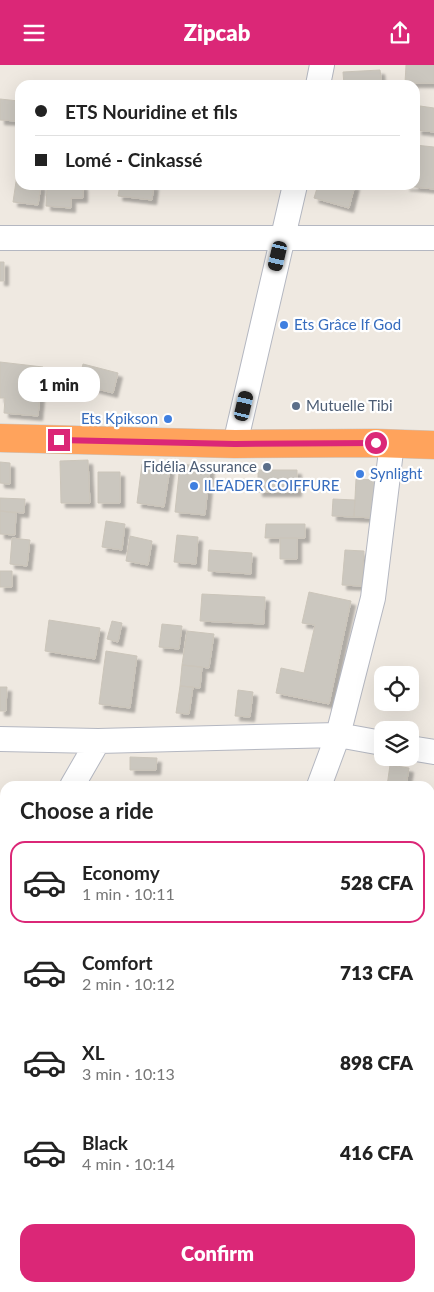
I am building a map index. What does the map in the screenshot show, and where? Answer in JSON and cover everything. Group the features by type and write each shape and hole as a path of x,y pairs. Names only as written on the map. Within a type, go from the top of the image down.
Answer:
{"highway":[{"path":"0,438 235,444 392,443 434,445"}],"street":[{"path":"319,80 322,65"},
{"path":"235,444 293,190"},
{"path":"0,238 434,238"},
{"path":"321,781 338,735 373,598 392,443"},
{"path":"0,739 98,741 338,735 374,742"},
{"path":"75,781 98,741"},
{"path":"419,750 434,752"}],"building":[{"path":"406,65 434,65 434,83 420,83 420,80 405,80"},
{"path":"380,70 381,80 344,80 343,72"},
{"path":"0,99 15,101 15,121 0,120"},
{"path":"420,106 434,108 434,132 420,130"},
{"path":"420,146 434,147 434,189 420,188"},
{"path":"15,188 40,190 38,205 13,202"},
{"path":"47,190 83,190 83,198 71,198 71,208 46,206"},
{"path":"119,190 153,190 152,200 118,196"},
{"path":"316,190 354,190 349,208 314,198"},
{"path":"0,262 4,262 4,281 0,281"},
{"path":"0,362 43,367 38,416 4,413 5,398 0,398"},
{"path":"83,364 118,373 113,393 78,384"},
{"path":"88,460 90,503 61,503 60,461"},
{"path":"0,462 10,463 10,484 0,483"},
{"path":"142,464 170,468 164,507 137,503"},
{"path":"180,464 210,467 205,515 175,512"},
{"path":"258,470 297,470 297,492 258,492"},
{"path":"98,472 120,472 120,503 98,503"},
{"path":"356,479 376,480 374,518 354,517"},
{"path":"0,498 25,499 24,513 0,511"},
{"path":"333,499 355,500 354,517 332,516"},
{"path":"0,511 16,513 15,535 0,534"},
{"path":"106,521 125,524 122,550 102,547"},
{"path":"266,524 305,524 305,538 265,538"},
{"path":"177,535 198,537 196,564 174,562"},
{"path":"130,536 152,541 148,565 126,561"},
{"path":"12,538 30,540 27,566 10,564"},
{"path":"280,538 297,538 297,559 280,559"},
{"path":"209,550 252,553 251,574 208,571"},
{"path":"345,550 364,551 362,586 342,585"},
{"path":"0,571 12,571 12,587 0,587"},
{"path":"309,592 351,601 329,704 276,693 281,668 304,673 315,625 302,623"},
{"path":"202,594 265,597 264,624 200,621"},
{"path":"49,620 100,628 95,659 45,651"},
{"path":"112,621 122,623 118,642 107,639"},
{"path":"162,624 182,626 179,649 159,647"},
{"path":"187,631 214,634 209,668 182,665"},
{"path":"106,651 137,656 130,708 99,704"},
{"path":"182,665 202,667 200,688 180,686"},
{"path":"180,686 193,687 189,714 176,713"},
{"path":"0,687 7,687 6,711 0,711"},
{"path":"238,690 253,692 250,717 235,716"},
{"path":"130,757 157,758 156,770 130,770"},
{"path":"390,766 409,768 407,781 388,781"}],"place":[{"name":"Ets Grâce If God","path":"284,325"},
{"name":"Mutuelle Tibi","path":"296,406"},
{"name":"Ets Kpikson","path":"168,419"},
{"name":"Fidélia Assurance","path":"267,467"},
{"name":"Synlight","path":"360,474"},
{"name":"lLEADER COIFFURE","path":"194,486"}],"route":[{"path":"59,440 235,444 376,443"}]}
